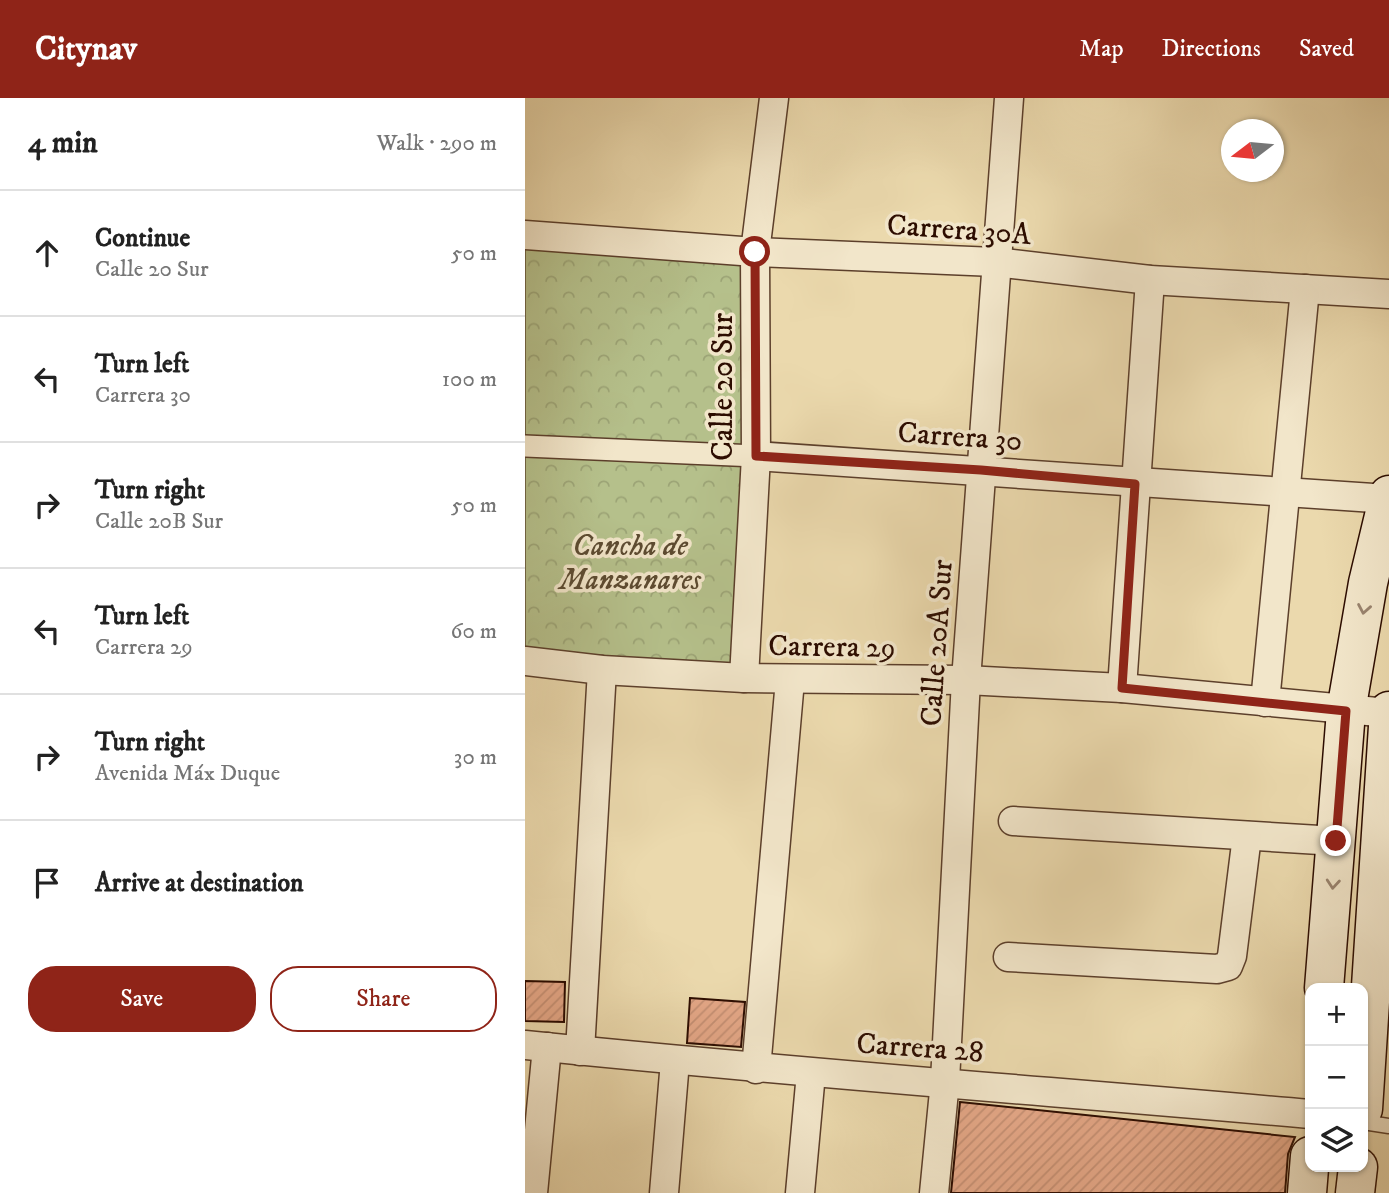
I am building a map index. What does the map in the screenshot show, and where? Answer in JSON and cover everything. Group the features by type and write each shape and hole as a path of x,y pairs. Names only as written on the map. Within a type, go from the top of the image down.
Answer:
{"main road":[{"path":"1324,983 1346,711 1368,583 1389,498"},
{"path":"1363,1109 1381,955 1389,712"},
{"path":"1307,1193 1309,1172"},
{"path":"1356,1193 1358,1172"}],"street":[{"name":"Calle 20 Sur","path":"744,678 756,456 755,252 774,98"},
{"name":"Calle 20A Sur","path":"934,1193 945,1082 966,680 1009,98"},
{"name":"Carrera 30A","path":"525,235 755,252 995,261 1150,280 1389,294"},
{"path":"1122,688 1150,280"},
{"path":"1265,702 1305,289"},
{"name":"Carrera 30","path":"525,446 756,456 981,470 1285,494 1389,498"},
{"name":"Carrera 29","path":"525,661 602,670 744,678 966,680 1122,688 1346,711 1389,712"},
{"path":"580,1051 602,670"},
{"path":"756,1069 790,680"},
{"path":"1013,821 1336,841"},
{"path":"1008,957 1217,969 1228,966 1232,956 1247,836"},
{"path":"533,1193 536,1046"},
{"name":"Carrera 28","path":"536,1046 756,1069 945,1082 1305,1114"},
{"path":"664,1193 675,1061"},
{"path":"800,1193 811,1073"}],"lane":[{"path":"1368,1123 1389,1126"}],"green space":[{"path":"525,240 748,255 749,451 525,442"},
{"name":"Cancha de Manzanares","path":"525,453 747,462 735,673 525,656"}],"building":[{"path":"525,981 565,982 564,1022 525,1021"},
{"path":"690,998 745,1002 741,1047 687,1043"},
{"path":"960,1102 1295,1137 1288,1154 1285,1193 951,1193"}],"route":[{"path":"755,252 756,456 981,470 1135,484 1122,688 1346,711 1336,841"}]}
